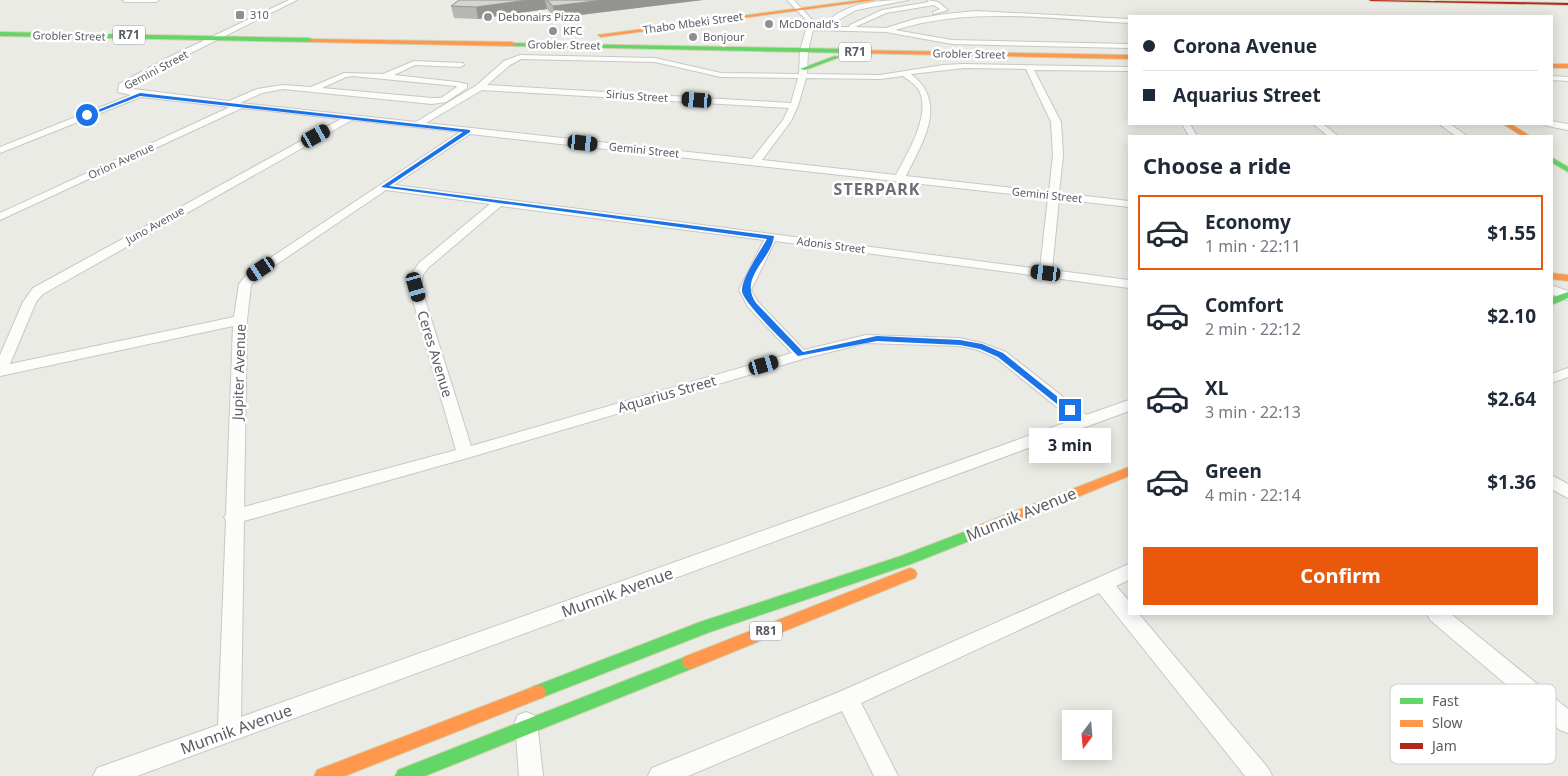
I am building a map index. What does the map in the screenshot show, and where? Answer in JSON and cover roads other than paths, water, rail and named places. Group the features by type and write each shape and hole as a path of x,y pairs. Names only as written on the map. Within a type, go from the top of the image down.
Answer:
{"main road":[{"path":"1371,0 1525,1 1568,4"},
{"path":"1432,0 1448,13"},
{"name":"Thabo Mbeki Street","path":"513,42 584,37 795,6 867,2"},
{"path":"198,40 234,31 236,35 243,39"},
{"name":"Grobler Street","path":"0,33 198,40 218,38 1128,58"},
{"path":"198,40 243,39"},
{"name":"Grobler Street","path":"243,39 513,42"},
{"path":"462,43 513,42 580,45"},
{"path":"803,73 824,60 842,56 910,53"},
{"path":"1553,66 1568,66"},
{"path":"1498,125 1514,135"},
{"path":"1508,125 1525,135"},
{"path":"1553,152 1563,162"},
{"path":"1553,276 1568,278"},
{"path":"1553,301 1568,296"},
{"name":"Munnik Avenue","path":"323,776 705,627 906,560 1128,471"},
{"name":"R81","path":"404,776 925,568"}],"street":[{"path":"125,0 154,0"},
{"path":"218,38 294,0"},
{"path":"755,162 787,121 794,106 803,73 804,51 809,28 795,6 784,0"},
{"path":"906,0 867,2 828,24 832,26 882,25 904,17 945,10 936,1"},
{"path":"852,26 884,11 936,1 961,13"},
{"path":"886,30 916,19 961,13 1006,12 1128,21"},
{"name":"Grobler Street","path":"809,28 886,30 952,42 1128,46"},
{"name":"Gemini Street","path":"198,40 170,60 120,88 122,92 1128,204"},
{"name":"Grobler Street","path":"480,87 515,58 649,59 716,74 803,73 880,77 948,66 1128,69"},
{"path":"386,76 416,62 460,65"},
{"path":"1029,67 1056,122 1058,155 1046,273"},
{"path":"230,104 272,88 315,88 432,101 447,98 464,86 386,76 348,74 315,88"},
{"path":"899,179 922,129 927,108 923,90 906,74"},
{"path":"417,125 480,87"},
{"name":"Sirius Street","path":"480,87 794,106"},
{"path":"0,150 140,94"},
{"name":"Orion Avenue","path":"0,217 242,105"},
{"name":"Juno Avenue","path":"0,372 30,302 38,291 351,117"},
{"path":"1553,124 1568,127"},
{"path":"1319,125 1332,135"},
{"path":"1446,125 1460,135"},
{"name":"Jupiter Avenue","path":"229,732 240,320 245,284 253,275 468,131"},
{"name":"Adonis Street","path":"384,187 1128,284"},
{"name":"Ceres Avenue","path":"465,452 416,287 416,278 423,266 500,201"},
{"path":"771,237 751,276 746,290 747,295 753,304 801,354"},
{"path":"1553,290 1568,296"},
{"path":"0,372 240,320"},
{"name":"Aquarius Street","path":"234,517 801,354 877,338 960,342 982,347 1001,355 1084,421"},
{"path":"1553,378 1568,372"},
{"name":"Munnik Avenue","path":"105,776 433,659 1128,405"},
{"path":"1553,482 1568,492"},
{"path":"660,776 847,700 1128,571"},
{"path":"1102,583 1128,615"},
{"path":"1128,615 1260,776"},
{"path":"1438,615 1521,684"},
{"path":"520,698 528,726 531,776"},
{"path":"847,700 886,776"},
{"path":"1556,713 1568,723"}],"place":[{"name":"310","path":"240,15"},
{"name":"Debonairs Pizza","path":"488,17"},
{"name":"McDonald's","path":"769,24"},
{"name":"KFC","path":"553,31"},
{"name":"Bonjour","path":"693,37"}],"district":[{"name":"STERPARK","path":"877,189"}]}
